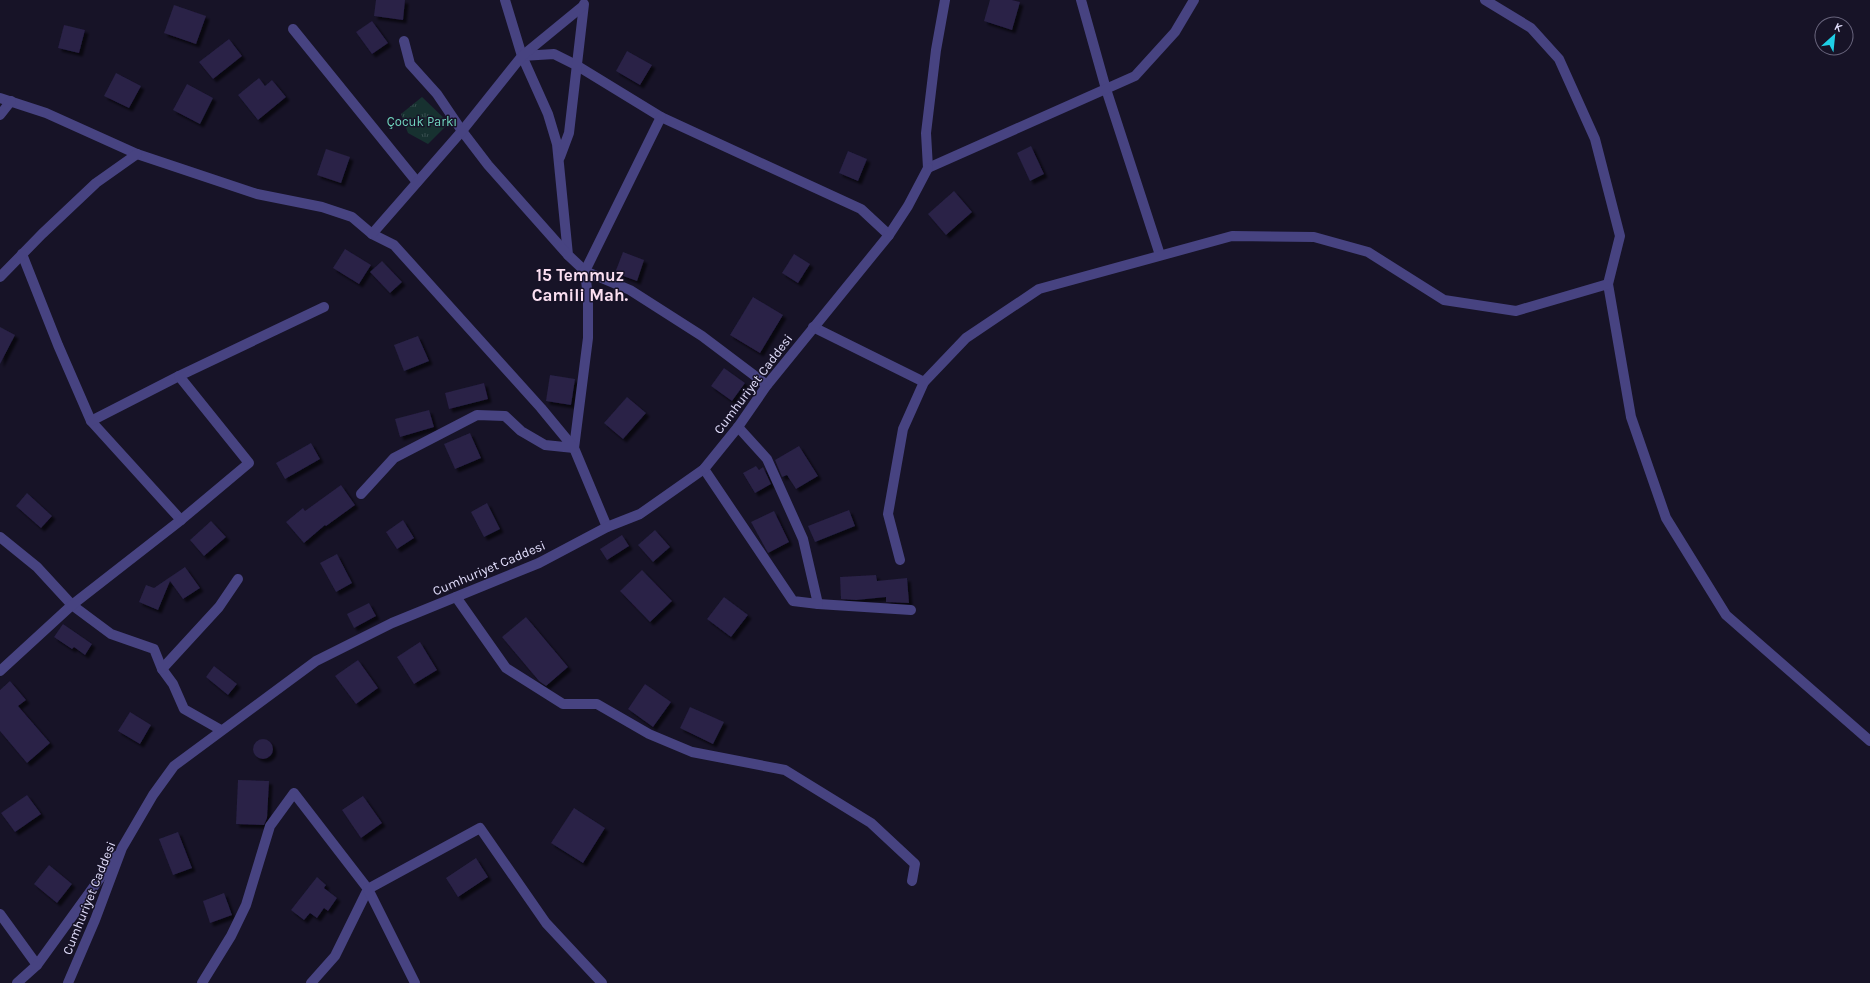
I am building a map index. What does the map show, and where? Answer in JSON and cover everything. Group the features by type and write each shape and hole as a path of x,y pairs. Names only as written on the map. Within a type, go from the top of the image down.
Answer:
{"street":[{"path":"505,0 522,56 548,114 557,144 568,255"},
{"path":"945,0 936,50 926,133 928,168 1135,76 1175,32 1194,0"},
{"path":"1081,0 1106,89 1160,255"},
{"path":"1484,0 1531,28 1559,59 1595,139 1620,236 1608,284 1631,417 1666,518 1726,614 1870,741"},
{"path":"372,234 462,131 522,56 584,3"},
{"path":"559,159 569,133 584,3"},
{"path":"293,29 417,182"},
{"path":"404,41 410,64 437,94 462,131 509,189 568,255 585,271 636,295 702,336 766,385"},
{"path":"522,56 554,54 576,65 661,117 861,209 889,235"},
{"path":"0,98 46,113 137,154 257,194 322,207 352,217 372,234 394,245 531,396 574,448 607,527"},
{"path":"0,115 11,101"},
{"path":"574,448 588,338 588,298 585,271 661,117"},
{"path":"0,277 96,183 137,154"},
{"name":"Cumhuriyet Caddesi","path":"68,983 95,920 122,848 153,795 174,766 316,661 392,623 540,563 607,527 640,514 704,469 738,427 766,385 889,235 908,206 928,168"},
{"path":"900,560 888,514 903,428 924,382 966,338 1039,289 1232,236 1314,237 1368,252 1444,300 1516,311 1608,284"},
{"path":"22,254 58,345 91,421 181,520"},
{"path":"91,421 179,376 324,307"},
{"path":"813,328 924,382"},
{"path":"0,671 72,605 181,520 248,463 179,376"},
{"path":"362,494 394,458 477,415 505,416 522,431 546,445 574,448"},
{"path":"738,427 767,459 803,539 818,604"},
{"path":"704,469 793,601 911,610"},
{"path":"0,537 37,567 72,605 111,634 154,649 162,669 173,684 184,709 221,730"},
{"path":"162,669 218,607 238,579"},
{"path":"456,597 506,668 563,704 597,704 650,734 692,752 785,770 871,823 916,864 912,881"},
{"path":"202,983 231,936 246,905 270,826 294,793 368,889 415,983"},
{"path":"311,983 335,956 368,889 480,828 546,923 602,983"},
{"path":"17,983 37,965 93,885 122,848"},
{"path":"0,914 37,965"}],"green space":[{"name":"Çocuk Parkı","path":"422,97 449,123 428,144 408,133 401,114"}],"building":[{"path":"376,0 405,0 403,20 374,16"},
{"path":"990,0 1012,0 1020,2 1012,30 984,21"},
{"path":"174,5 206,16 196,44 164,33"},
{"path":"372,21 388,43 372,54 356,32"},
{"path":"64,25 85,30 79,53 58,48"},
{"path":"229,39 242,56 213,79 199,62"},
{"path":"627,51 652,65 640,85 616,71"},
{"path":"116,73 141,86 129,108 104,96"},
{"path":"259,78 265,86 272,80 286,97 258,120 238,95"},
{"path":"187,84 213,98 200,124 173,110"},
{"path":"1031,146 1044,174 1030,181 1017,153"},
{"path":"326,149 350,157 341,183 317,175"},
{"path":"848,151 867,159 858,181 839,173"},
{"path":"954,191 972,212 946,235 928,214"},
{"path":"345,249 371,265 359,284 333,268"},
{"path":"623,252 644,260 637,281 615,273"},
{"path":"794,254 810,264 798,283 782,273"},
{"path":"382,261 402,282 390,293 370,272"},
{"path":"753,297 783,315 760,353 730,335"},
{"path":"0,327 15,335 0,364"},
{"path":"418,336 429,361 404,371 394,345"},
{"path":"724,368 745,383 732,401 711,386"},
{"path":"550,375 575,379 571,405 546,401"},
{"path":"484,383 488,399 449,409 445,393"},
{"path":"627,397 646,413 623,439 604,423"},
{"path":"429,410 434,427 400,437 395,419"},
{"path":"470,433 481,458 455,469 444,444"},
{"path":"311,443 320,459 285,479 276,463"},
{"path":"799,446 818,476 796,489 787,475 782,477 775,460"},
{"path":"756,466 759,470 763,467 771,484 755,493 743,473"},
{"path":"341,485 355,505 326,526 325,525 304,543 286,522 303,508 305,511"},
{"path":"27,493 52,516 41,528 16,506"},
{"path":"487,503 500,529 484,537 471,512"},
{"path":"849,510 855,526 815,542 808,526"},
{"path":"774,511 789,542 768,553 751,522"},
{"path":"403,520 414,538 397,549 386,532"},
{"path":"211,521 226,537 204,556 190,540"},
{"path":"655,530 670,547 653,562 638,545"},
{"path":"622,535 629,546 607,560 600,549"},
{"path":"337,554 352,583 336,592 320,563"},
{"path":"185,567 200,588 183,599 170,581 158,610 139,602 146,585 154,588"},
{"path":"642,570 672,601 650,622 620,591"},
{"path":"876,575 877,581 907,578 909,603 886,602 886,597 856,600 841,599 840,577"},
{"path":"724,597 748,615 731,637 707,619"},
{"path":"369,603 376,616 354,628 347,614"},
{"path":"526,617 568,667 546,686 539,681 502,637"},
{"path":"63,624 92,644 85,655 74,647 72,649 54,637"},
{"path":"420,642 437,670 414,684 397,657"},
{"path":"358,660 378,688 356,704 335,676"},
{"path":"214,666 237,684 228,695 206,677"},
{"path":"10,681 26,700 18,706 50,743 27,763 0,731 0,690"},
{"path":"645,684 671,702 653,727 628,709"},
{"path":"690,707 724,722 713,744 680,728"},
{"path":"130,712 151,725 140,744 118,731"},
{"path":"263,739 270,742 273,749 270,756 263,759 256,756 253,749 256,742"},
{"path":"238,780 269,781 267,818 264,825 236,824"},
{"path":"27,795 41,814 15,832 1,813"},
{"path":"363,796 382,823 361,838 342,810"},
{"path":"574,808 605,828 583,863 551,843"},
{"path":"178,832 192,868 173,875 159,839"},
{"path":"476,858 488,877 458,897 446,878"},
{"path":"49,865 72,884 57,903 34,884"},
{"path":"317,877 326,885 324,888 337,898 328,911 324,908 317,918 310,913 304,920 291,910"},
{"path":"224,893 232,915 210,923 203,901"}],"district":[{"name":"15 Temmuz Camili Mah.","path":"580,285"}]}
